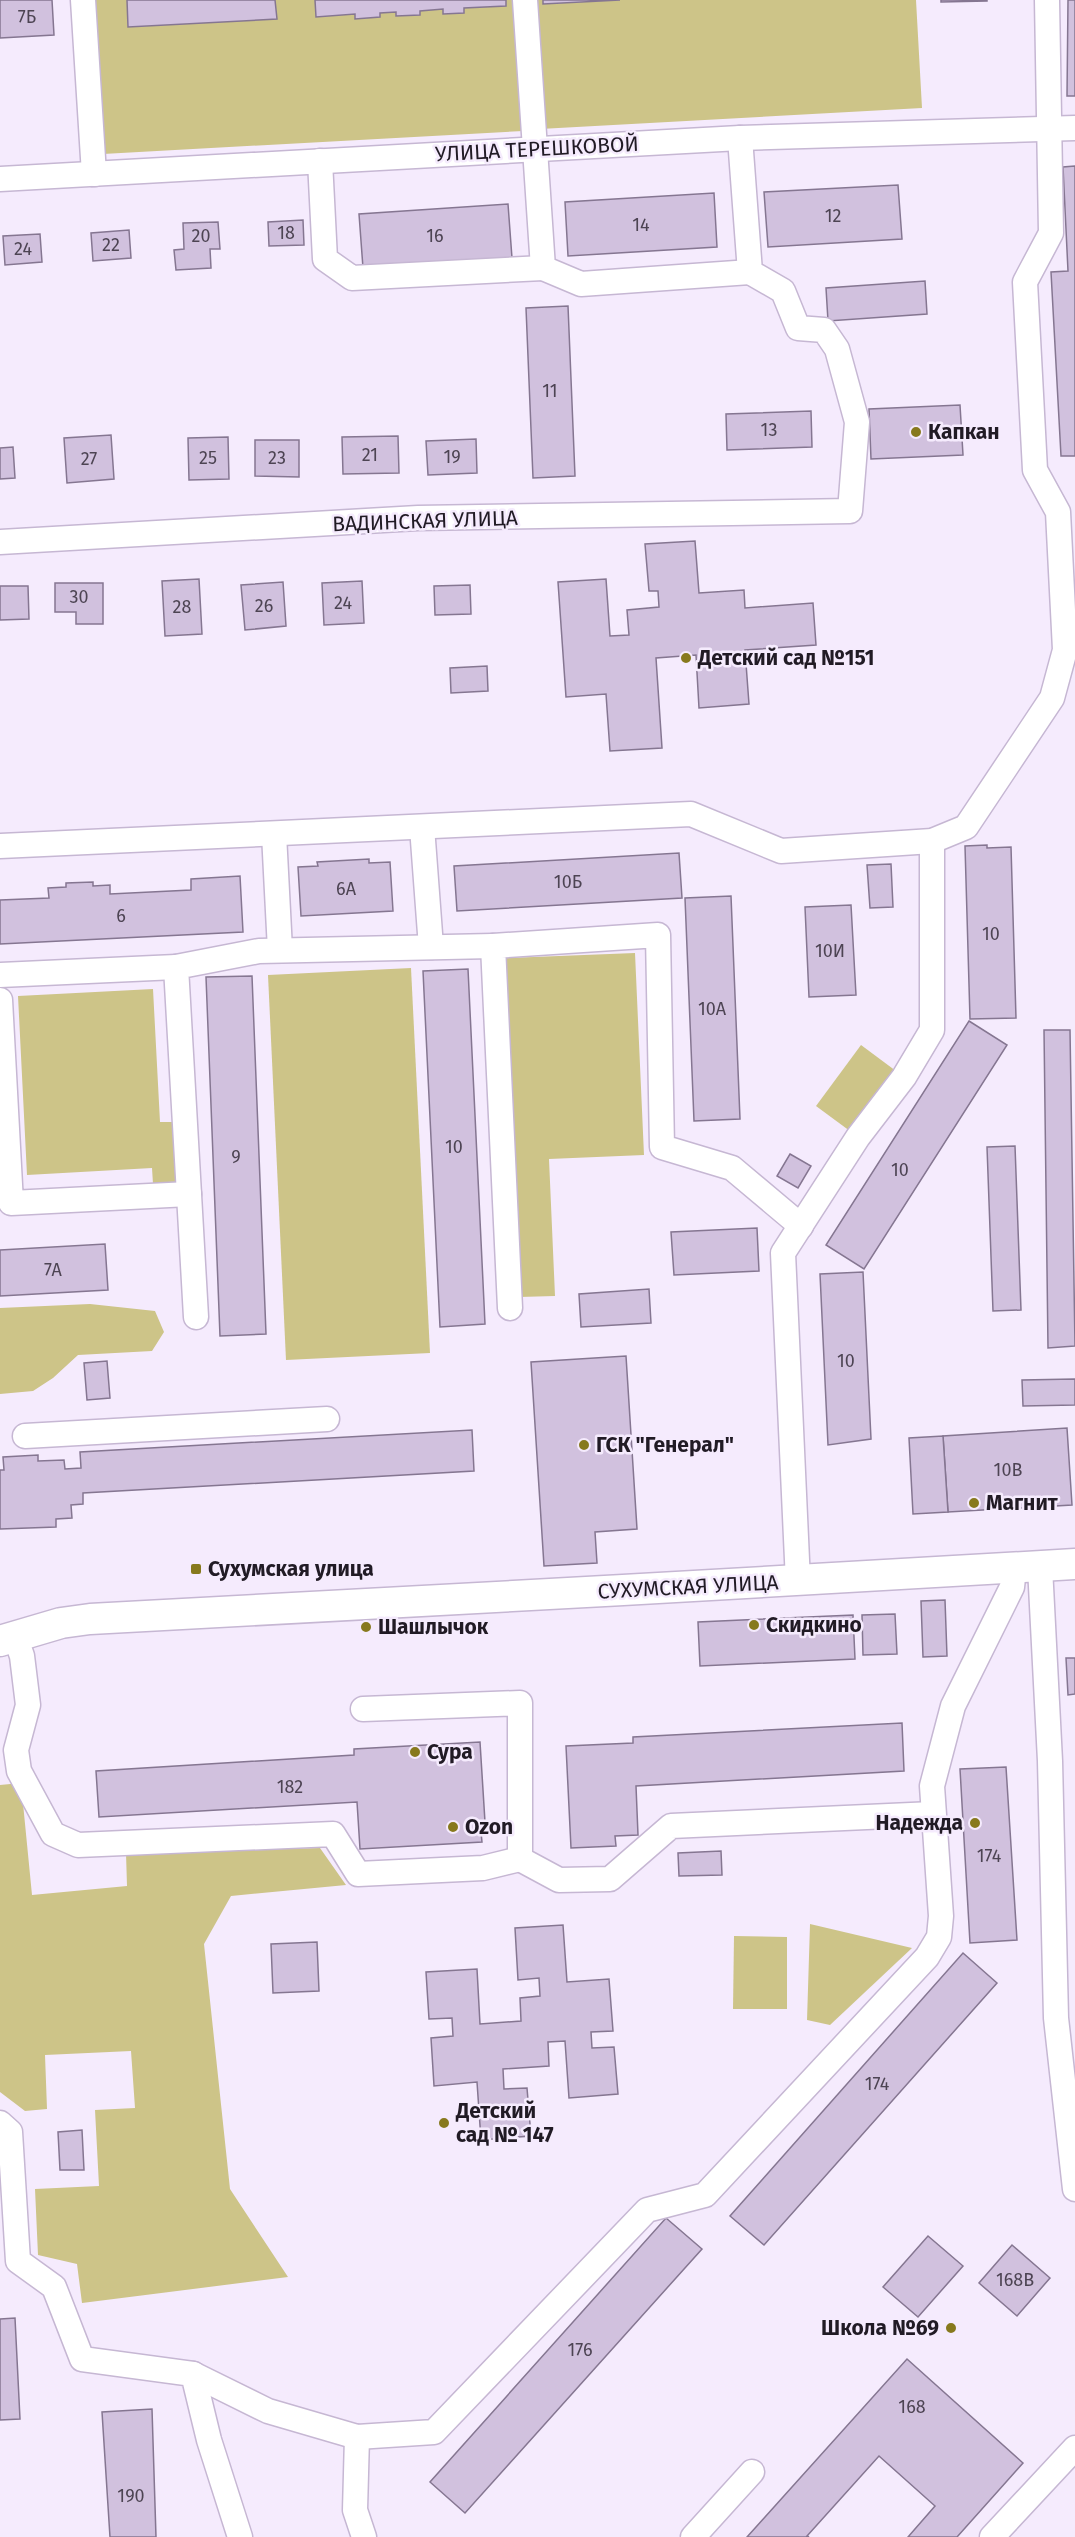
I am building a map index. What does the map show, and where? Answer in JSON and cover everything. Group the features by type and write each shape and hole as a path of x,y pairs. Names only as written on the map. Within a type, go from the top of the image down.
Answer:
{"main road":[{"name":"СУХУМСКАЯ УЛИЦА","path":"7,1638 61,1623 90,1619 798,1582 1075,1564"}],"street":[{"path":"83,0 94,174"},
{"path":"525,0 543,268"},
{"path":"0,846 691,814 781,850 932,841 966,827 1067,675 1058,512 1035,470 1024,282 1051,233 1047,0"},
{"name":"УЛИЦА ТЕРЕШКОВОЙ","path":"0,179 740,138 1075,128"},
{"path":"320,161 326,259 352,278 543,268 581,284 750,272 740,138"},
{"name":"ВАДИНСКАЯ УЛИЦА","path":"0,542 418,518 850,511 857,422 837,349 824,330 798,328 783,291 750,272"},
{"path":"422,826 431,947"},
{"path":"274,834 280,950"},
{"path":"798,1582 783,1253 858,1137 904,1077 932,1030 932,841"},
{"path":"0,975 176,967 259,951 493,946 658,935 662,1147 732,1168 801,1226"},
{"path":"493,946 510,1308"},
{"path":"176,967 196,1317"},
{"path":"0,1000 11,1203 189,1194"},
{"path":"24,1436 327,1419"},
{"path":"0,2123 10,2132 18,2261 54,2287 82,2359 193,2374 268,2411 357,2437 434,2432 647,2210 705,2195 927,1957 939,1937 941,1916 932,1786 952,1706 1012,1587 1027,1568"},
{"path":"1027,1568 1050,1761 1056,2018 1075,2188"},
{"path":"7,1638 22,1656 28,1705 16,1750 19,1771 53,1834 78,1845 333,1834 358,1874 483,1868 520,1859 558,1880 610,1879 671,1826 933,1814"},
{"path":"363,1709 520,1703 520,1859"},
{"path":"193,2374 209,2440 240,2537"},
{"path":"357,2437 355,2510 364,2537"},
{"path":"992,2537 1075,2448"},
{"path":"693,2537 752,2472"}],"shaded area":[{"path":"95,0 127,0 129,27 276,19 275,0 315,0 316,16 355,14 356,19 380,17 380,13 396,12 396,16 420,15 420,11 443,9 443,14 464,13 464,8 506,6 506,0 516,0 523,131 103,154"},
{"path":"533,0 543,0 543,4 620,0 916,0 922,108 540,129"},
{"path":"635,953 644,1155 549,1159 555,1296 519,1297 505,958"},
{"path":"411,968 430,1353 286,1360 268,975"},
{"path":"153,989 160,1122 175,1122 178,1183 153,1184 152,1168 27,1175 18,996"},
{"path":"861,1045 904,1077 858,1137 816,1106"},
{"path":"90,1304 155,1311 164,1332 152,1351 78,1355 53,1378 33,1391 0,1394 0,1308"},
{"path":"21,1783 32,1895 127,1886 126,1853 320,1848 346,1885 231,1896 204,1944 230,2189 288,2277 82,2303 77,2264 38,2255 35,2189 99,2186 95,2110 135,2108 131,2051 45,2055 47,2109 25,2111 0,2092 0,1785"},
{"path":"810,1924 912,1948 830,2025 807,2020"},
{"path":"734,1936 787,1937 787,2009 733,2009"}],"building":[{"path":"0,0 52,0 54,35 0,38"},
{"path":"127,0 275,0 277,19 128,27"},
{"path":"315,0 506,0 506,6 464,8 464,13 443,14 443,9 420,11 420,15 396,16 396,12 380,13 380,17 355,19 355,14 316,17"},
{"path":"543,0 620,0 543,4"},
{"path":"941,0 987,0 987,1 941,2"},
{"path":"1068,0 1075,0 1075,96 1067,96"},
{"path":"1075,166 1075,456 1061,456 1051,272 1068,271 1063,167"},
{"path":"898,185 902,239 768,247 764,192"},
{"path":"714,193 717,247 568,256 565,202"},
{"path":"508,204 512,258 363,268 359,214"},
{"path":"303,220 304,245 269,246 268,222"},
{"path":"218,222 220,249 210,249 211,268 176,270 174,250 184,249 183,223"},
{"path":"129,230 131,258 93,261 91,233"},
{"path":"40,234 42,262 5,265 3,236"},
{"path":"925,281 927,314 828,321 826,288"},
{"path":"568,306 575,476 533,478 526,308"},
{"name":"Капкан","path":"960,405 963,455 871,459 869,409"},
{"path":"811,411 812,447 727,450 726,414"},
{"path":"111,435 114,479 67,483 64,438"},
{"path":"398,436 399,473 343,474 342,437"},
{"path":"228,437 229,479 189,480 188,438"},
{"path":"476,439 477,473 428,475 426,441"},
{"path":"255,440 299,440 299,477 255,476"},
{"path":"13,447 15,478 0,479 0,448"},
{"path":"695,541 699,593 744,590 745,608 813,603 816,645 745,650 749,704 699,708 696,655 656,658 662,748 610,751 606,694 566,697 558,582 606,579 610,636 629,635 627,610 659,607 658,591 649,591 645,544"},
{"path":"199,579 202,634 165,636 162,581"},
{"path":"362,581 364,623 324,625 322,583"},
{"path":"283,582 286,626 245,630 241,585"},
{"path":"55,583 103,583 103,624 76,624 76,612 55,612"},
{"path":"470,585 471,614 435,615 434,586"},
{"path":"0,586 28,586 29,619 0,620"},
{"path":"487,666 488,691 451,693 450,668"},
{"path":"987,845 987,848 1011,847 1016,1018 970,1019 965,846"},
{"path":"679,853 682,898 457,911 454,866"},
{"path":"369,859 369,863 390,862 393,911 301,916 298,867 318,866 317,862"},
{"path":"891,864 893,907 870,908 867,865"},
{"path":"240,876 243,932 0,944 0,900 49,898 48,888 66,887 66,883 93,882 93,886 110,885 110,894 191,890 191,879"},
{"path":"731,896 740,1119 694,1121 685,898"},
{"path":"851,905 856,995 809,997 805,907"},
{"path":"468,969 485,1324 440,1327 423,971"},
{"path":"252,976 266,1334 220,1336 206,977"},
{"path":"969,1021 1007,1045 864,1269 826,1245"},
{"path":"1044,1030 1070,1030 1075,1346 1048,1348"},
{"path":"1015,1146 1021,1310 993,1311 987,1147"},
{"path":"790,1154 811,1166 798,1188 777,1176"},
{"path":"757,1228 759,1271 674,1275 671,1232"},
{"path":"105,1244 108,1290 0,1296 0,1250"},
{"path":"863,1272 871,1439 828,1445 820,1274"},
{"path":"649,1289 651,1323 581,1327 579,1294"},
{"name":"ГСК \"Генерал\"","path":"626,1356 637,1529 595,1532 597,1563 544,1566 531,1362"},
{"path":"107,1361 110,1398 87,1400 84,1363"},
{"path":"1075,1379 1075,1405 1023,1406 1022,1380"},
{"path":"1067,1428 1072,1505 948,1512 943,1436"},
{"path":"472,1430 474,1471 83,1493 83,1504 71,1505 72,1518 56,1519 56,1527 0,1529 0,1470 4,1470 3,1457 38,1455 38,1461 64,1460 65,1469 81,1468 80,1452"},
{"path":"943,1436 948,1512 913,1514 909,1438"},
{"path":"945,1600 947,1656 923,1657 921,1601"},
{"path":"895,1614 897,1654 863,1655 862,1615"},
{"path":"853,1615 855,1659 700,1666 698,1622"},
{"path":"1066,1658 1075,1658 1075,1694 1068,1695"},
{"path":"902,1723 904,1771 636,1786 638,1835 615,1836 616,1846 571,1848 566,1746 633,1743 633,1737"},
{"path":"480,1742 485,1822 480,1822 482,1842 360,1849 357,1802 99,1817 96,1771 354,1755 354,1749"},
{"path":"1006,1767 1017,1940 970,1943 960,1769"},
{"path":"721,1851 722,1875 679,1876 678,1853"},
{"path":"563,1925 567,1982 609,1979 613,2031 591,2032 592,2048 614,2047 618,2094 569,2098 565,2041 548,2042 549,2066 503,2069 504,2089 527,2088 531,2136 481,2140 477,2082 434,2086 431,2038 453,2036 452,2018 429,2019 426,1972 477,1969 480,2024 521,2021 520,1998 540,1996 539,1978 518,1980 515,1928"},
{"path":"317,1942 319,1991 273,1993 271,1944"},
{"path":"963,1953 997,1983 764,2245 730,2216"},
{"path":"82,2130 84,2170 60,2170 58,2132"},
{"path":"666,2218 702,2249 465,2513 430,2482"},
{"path":"928,2236 963,2266 918,2317 883,2287"},
{"path":"1012,2245 1050,2278 1017,2316 979,2283"},
{"path":"15,2318 20,2419 0,2420 0,2319"},
{"path":"907,2359 1023,2463 957,2537 908,2537 935,2506 879,2456 807,2536 809,2537 747,2537"},
{"path":"152,2409 156,2537 110,2537 102,2412"}],"place":[{"name":"Капкан","path":"916,432"},
{"name":"Детский сад №151","path":"686,658"},
{"name":"ГСК \"Генерал\"","path":"584,1445"},
{"name":"Магнит","path":"974,1503"},
{"name":"Сухумская улица","path":"196,1569"},
{"name":"Скидкино","path":"754,1625"},
{"name":"Шашлычок","path":"366,1627"},
{"name":"Сура","path":"415,1752"},
{"name":"Надежда","path":"975,1823"},
{"name":"Ozon","path":"453,1827"},
{"name":"Детский сад № 147","path":"444,2123"},
{"name":"Школа №69","path":"951,2328"}]}
